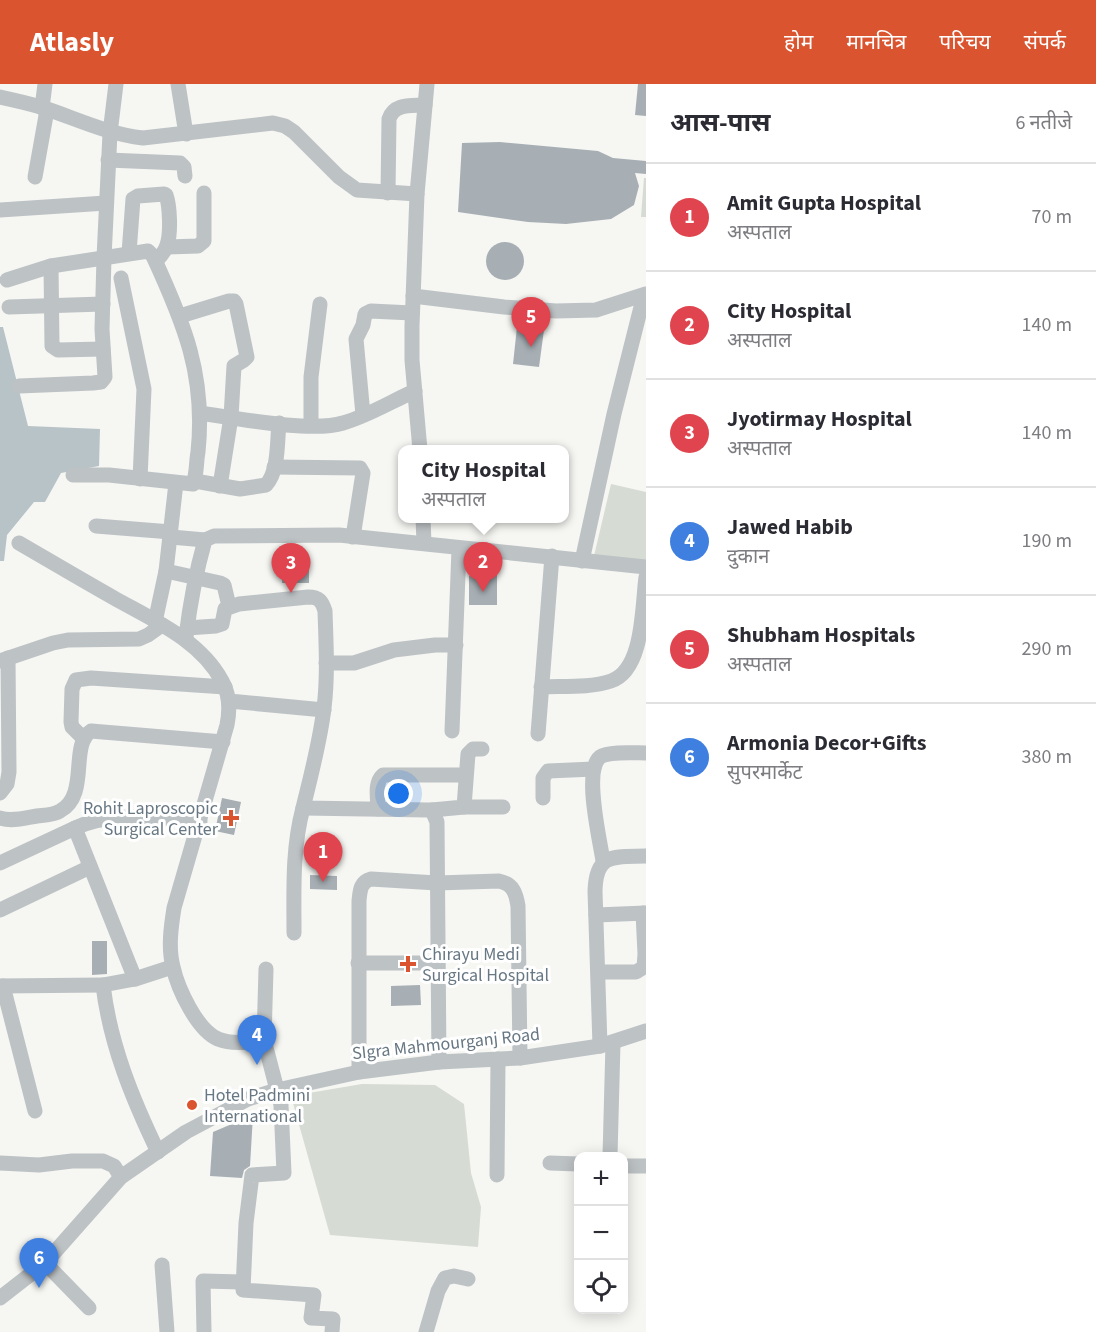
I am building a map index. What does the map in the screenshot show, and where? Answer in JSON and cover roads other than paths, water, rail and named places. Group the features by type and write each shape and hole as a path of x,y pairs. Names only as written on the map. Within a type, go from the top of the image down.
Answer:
{"street":[{"path":"35,177 45,84"},
{"path":"19,386 101,382 105,377 103,304 106,202 110,133 117,84"},
{"path":"178,84 186,134"},
{"path":"420,445 412,360 412,313 417,194 427,84"},
{"path":"0,97 44,109 110,133 143,138 273,123 285,126 294,132 349,186 357,190 417,194"},
{"path":"388,193 391,112 402,106 425,105"},
{"path":"108,160 180,163 184,167 185,176"},
{"path":"167,247 198,246 204,241 204,193"},
{"path":"129,253 132,201 138,196 166,195 169,203 167,247 156,261"},
{"path":"0,210 106,202"},
{"path":"7,280 51,266 150,251 180,316 193,357 201,413 195,481 191,485 73,475"},
{"path":"51,266 51,343 54,349 103,349"},
{"path":"121,278 144,389 140,479"},
{"path":"413,296 556,311 596,310 645,295"},
{"path":"582,561 614,414 645,295"},
{"path":"180,316 229,301 235,302 247,354 246,359 234,366 231,417 220,486"},
{"path":"9,308 103,304"},
{"path":"311,425 311,377 320,304"},
{"path":"363,415 356,339 363,325 365,314 371,311 412,313"},
{"path":"201,413 279,423 343,424 415,391"},
{"path":"195,481 240,489 261,487 269,483 274,467 279,423"},
{"path":"274,467 360,468 363,473 353,537"},
{"path":"0,793 7,784 9,772 4,660 36,648 61,642 139,639 148,635 158,623 176,483"},
{"path":"423,523 424,543"},
{"path":"96,526 205,540 222,535 353,537 646,567"},
{"path":"186,634 195,577 205,540"},
{"path":"19,543 158,623 186,634 211,664 227,694 230,710 223,742 173,917 170,939 172,967 185,998 204,1030 218,1039 232,1042 264,1040"},
{"path":"452,731 459,549"},
{"path":"538,734 552,556"},
{"path":"166,571 224,585 229,606"},
{"path":"541,687 600,684 614,681 623,674 635,657 646,577"},
{"path":"186,634 222,624 225,609 229,606 308,597 318,598 323,603 326,663 324,710 318,747 297,828 294,860 294,933"},
{"path":"326,663 354,663 394,650 456,645"},
{"path":"84,739 72,727 72,689 76,680 91,678 227,694 324,710"},
{"path":"0,818 12,820 34,817 55,813 66,807 75,792 84,739 87,734 97,730 223,742"},
{"path":"464,807 468,754 473,749 482,749"},
{"path":"603,861 592,787 594,769 600,758 606,755 646,753"},
{"path":"543,798 543,778 548,771 594,769"},
{"path":"378,809 378,779 383,775 465,775"},
{"path":"303,808 432,810 503,807"},
{"path":"432,810 437,822 439,1062"},
{"path":"0,863 99,819 114,817 200,822"},
{"path":"75,828 135,980"},
{"path":"610,1152 607,1044 598,972 596,880 603,861 612,857 646,856"},
{"path":"0,910 90,867"},
{"path":"359,1072 359,901 362,884 366,880 437,883 499,881 507,883 513,889 518,906 520,1058"},
{"path":"596,915 645,913 644,967 636,972 598,972"},
{"path":"358,963 437,963"},
{"path":"34,1111 2,986 103,985 135,980 172,967"},
{"path":"266,969 264,1040 278,1090 283,1124 284,1173 252,1175 246,1223 243,1290 314,1295 311,1318 333,1319 332,1332"},
{"path":"103,985 106,1014 123,1071 158,1152"},
{"name":"SIgra Mahmourganj Road","path":"0,1298 45,1263 121,1177 186,1132 214,1115 248,1099 359,1072 439,1062 520,1058 607,1044 646,1031"},
{"path":"497,1175 498,1059"},
{"path":"0,1163 103,1161 114,1166 121,1177"},
{"path":"550,1163 574,1164"},
{"path":"628,1166 646,1166"},
{"path":"45,1263 89,1308"},
{"path":"162,1265 167,1332"},
{"path":"426,1332 438,1291 445,1278 454,1276 468,1279"},
{"path":"204,1332 203,1281 242,1282"}],"place":[{"name":"Shubham Hospitals","path":"531,347"},
{"name":"City Hospital","path":"483,592"},
{"name":"Jyotirmay Hospital","path":"291,593"},
{"name":"Rohit Laproscopic Surgical Center","path":"231,818"},
{"name":"Amit Gupta Hospital","path":"323,882"},
{"name":"Chirayu Medi Surgical Hospital","path":"408,964"},
{"name":"Jawed Habib","path":"257,1065"},
{"name":"Hotel Padmini International","path":"192,1105"},
{"name":"Armonia Decor+Gifts","path":"39,1288"}]}
